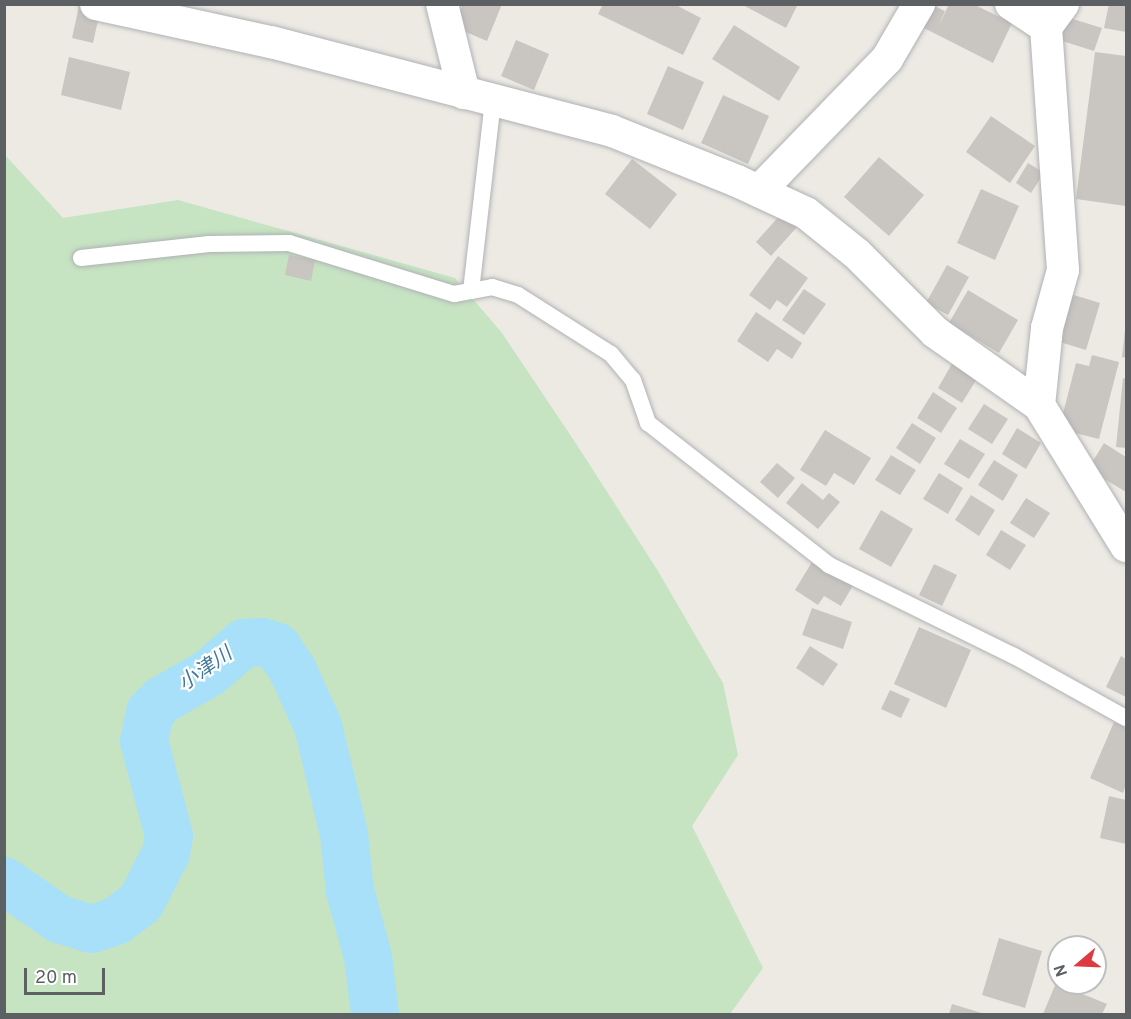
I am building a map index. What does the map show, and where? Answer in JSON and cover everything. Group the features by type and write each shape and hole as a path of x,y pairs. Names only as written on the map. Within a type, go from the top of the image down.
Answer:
{"street":[{"path":"96,4 271,42 612,131 759,191 806,213 857,254 935,332 1039,405 1126,546"},
{"path":"442,4 479,97"},
{"path":"759,191 887,59 919,4"},
{"path":"1011,4 1054,16 1063,270 1047,328 1039,405"}],"lane":[{"path":"471,291 479,97"},
{"path":"81,258 209,244 289,243 454,294 492,287 518,295 611,354 633,380 648,423 829,565 1014,656 1126,718"}],"green space":[{"path":"5,155 63,218 178,200 455,278 502,333 658,571 723,683 738,755 692,826 763,968 730,1014 5,1014"}],"building":[{"path":"463,4 502,4 487,41 454,27"},
{"path":"603,4 674,4 701,18 683,55 598,14"},
{"path":"741,4 798,4 786,28"},
{"path":"930,4 945,11 938,28 949,4 973,4 1012,23 993,63 918,25"},
{"path":"1109,4 1126,4 1126,32 1104,28"},
{"path":"79,6 100,11 93,43 72,38"},
{"path":"1063,16 1102,28 1094,51 1056,39"},
{"path":"734,25 800,67 779,101 712,59"},
{"path":"516,40 549,54 534,90 501,76"},
{"path":"1095,52 1126,56 1126,206 1076,199"},
{"path":"69,57 130,72 121,110 61,95"},
{"path":"668,66 704,82 683,130 647,114"},
{"path":"723,95 769,116 748,164 701,143"},
{"path":"991,116 1035,146 1010,183 966,152"},
{"path":"879,157 924,195 889,236 844,197"},
{"path":"632,159 677,194 650,229 605,194"},
{"path":"1028,163 1044,173 1031,193 1016,183"},
{"path":"981,189 1019,206 995,260 957,243"},
{"path":"782,213 797,227 771,256 756,242"},
{"path":"289,255 315,260 311,281 285,275"},
{"path":"778,256 808,278 787,307 777,300 770,310 749,295"},
{"path":"947,265 969,277 948,315 926,303"},
{"path":"804,289 826,304 804,335 782,320"},
{"path":"968,290 1018,320 999,353 949,323"},
{"path":"1064,292 1100,303 1086,350 1050,339"},
{"path":"756,312 802,343 792,359 777,349 768,362 737,341"},
{"path":"1126,330 1126,358 1122,357"},
{"path":"1092,355 1119,362 1099,439 1059,429 1076,363 1089,366"},
{"path":"953,362 978,377 962,403 938,388"},
{"path":"1123,378 1126,379 1126,448 1116,447"},
{"path":"933,392 957,408 941,433 917,418"},
{"path":"984,404 1008,419 992,444 968,429"},
{"path":"912,423 936,438 920,464 896,448"},
{"path":"1017,428 1041,443 1026,469 1002,454"},
{"path":"825,430 871,458 854,485 834,473 826,486 800,470"},
{"path":"960,439 985,454 969,479 944,464"},
{"path":"1104,443 1126,457 1126,492 1088,469"},
{"path":"891,455 916,470 900,495 875,480"},
{"path":"994,460 1018,475 1003,501 978,485"},
{"path":"777,463 795,478 778,498 760,482"},
{"path":"939,473 963,488 948,514 923,499"},
{"path":"802,483 823,500 829,493 840,502 818,529 786,503"},
{"path":"971,495 995,510 979,536 955,520"},
{"path":"1026,498 1050,513 1034,538 1010,523"},
{"path":"881,510 913,529 891,567 859,549"},
{"path":"1001,530 1026,545 1010,570 986,555"},
{"path":"815,557 855,582 841,606 824,596 818,605 795,590"},
{"path":"934,564 957,575 942,606 919,595"},
{"path":"812,608 852,622 843,649 802,635"},
{"path":"919,627 971,650 946,708 894,684"},
{"path":"810,646 838,664 823,686 796,668"},
{"path":"1121,656 1126,659 1126,697 1106,687"},
{"path":"890,690 910,699 901,718 881,709"},
{"path":"1114,722 1126,727 1126,785 1123,793 1090,778"},
{"path":"1109,796 1126,800 1126,844 1100,838"},
{"path":"999,938 1042,951 1025,1008 982,995"},
{"path":"1051,995 1085,995 1107,1004 1102,1014 1043,1014"},
{"path":"952,1004 985,1014 949,1014"}],"waterway":[{"name":"小津川","path":"4,881 59,919 92,929 116,921 141,902 166,853 169,836 144,741 150,712 162,700 209,673 244,643 262,642 277,647 293,671 318,726 344,834 350,891 368,957 375,1014"}]}
